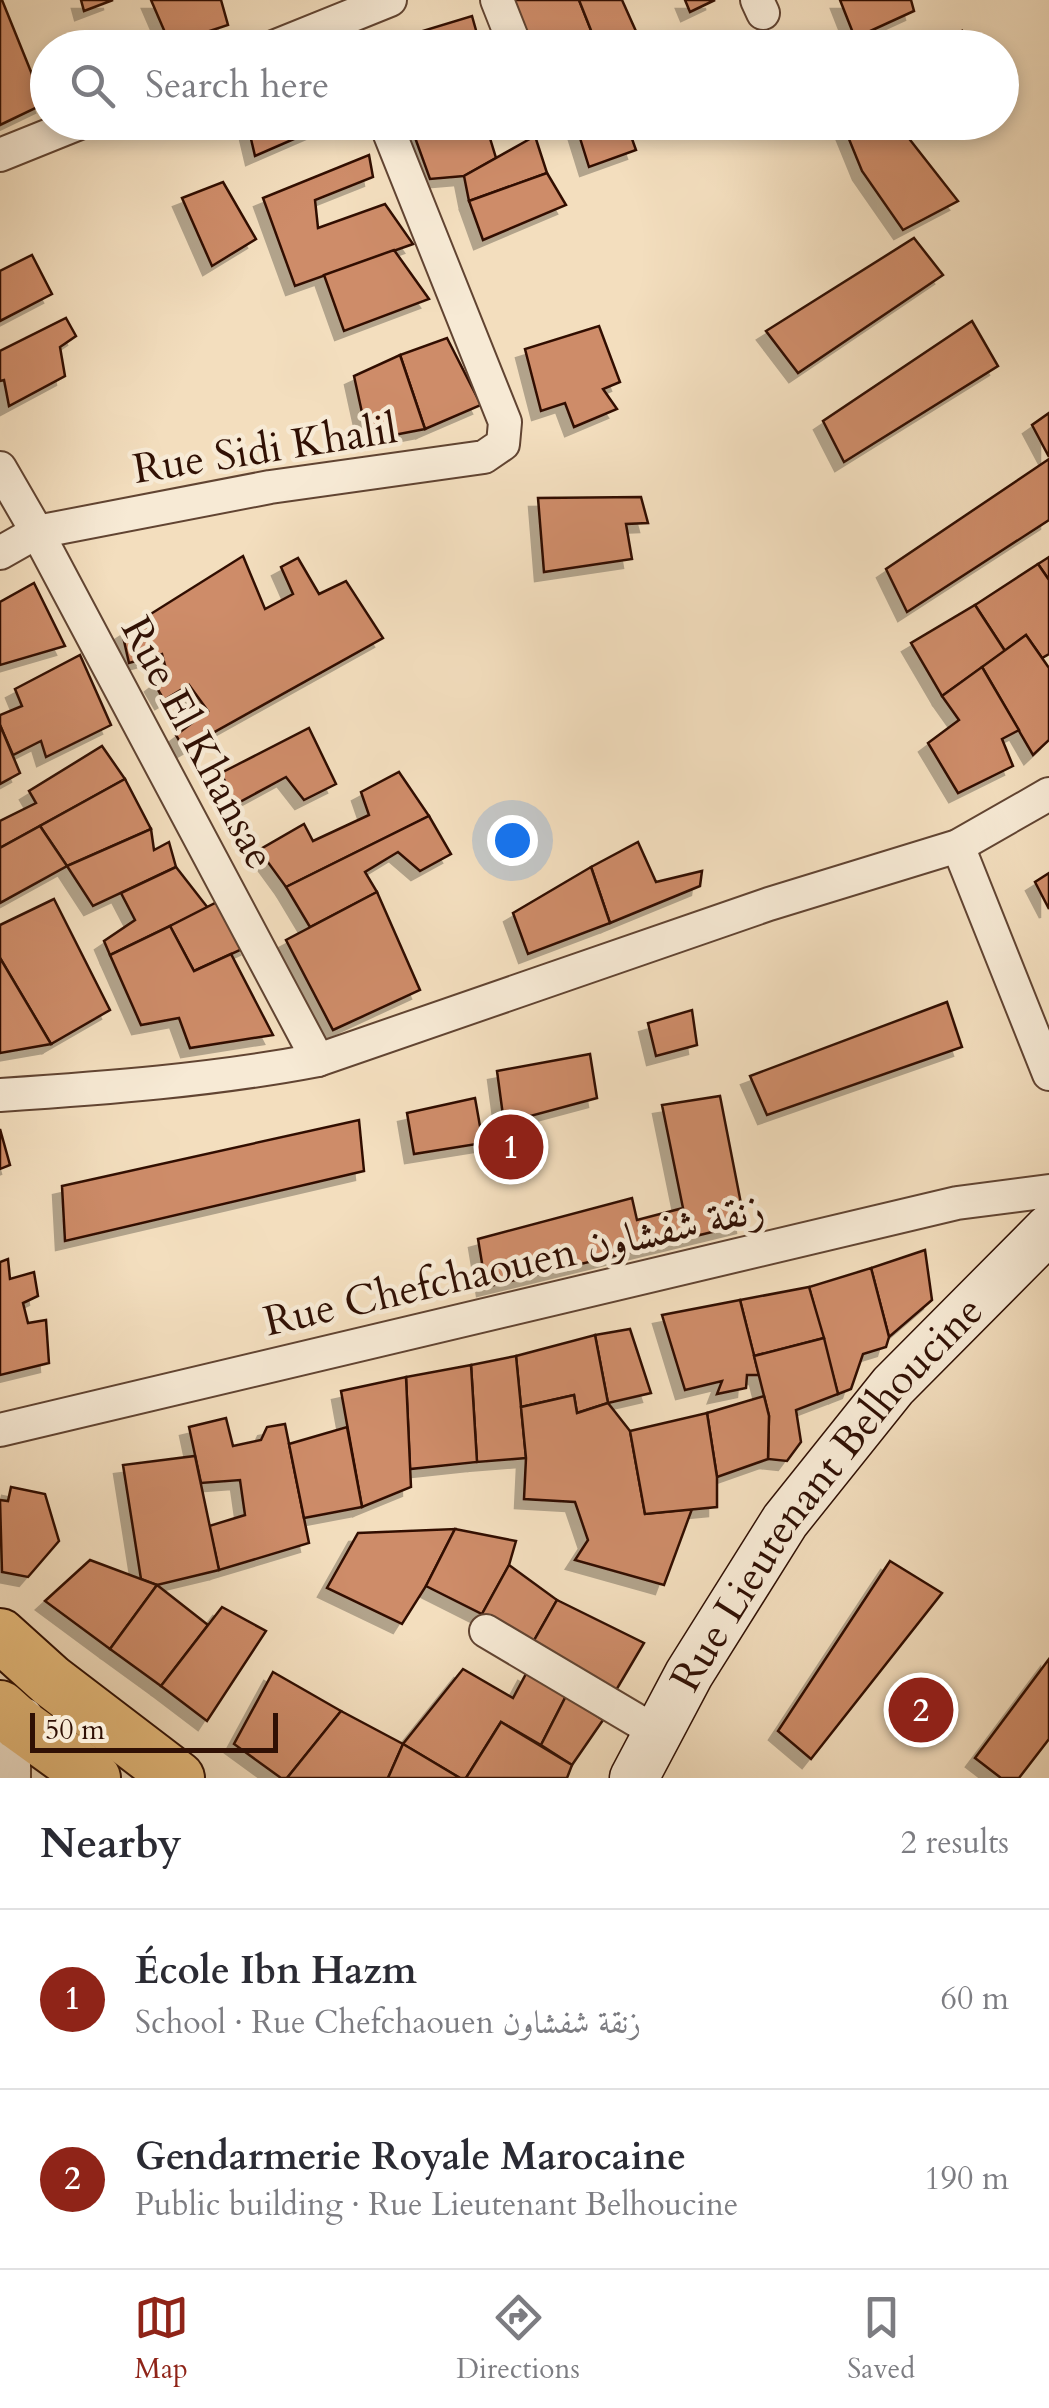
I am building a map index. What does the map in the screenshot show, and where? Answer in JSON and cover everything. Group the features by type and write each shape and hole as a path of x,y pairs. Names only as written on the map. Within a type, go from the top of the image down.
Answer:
{"main road":[{"path":"0,1636 51,1681 178,1778"},
{"path":"10,1716 94,1778"}],"street":[{"path":"344,22 390,0"},
{"path":"496,0 508,30"},
{"path":"0,155 37,140"},
{"name":"Rue Sidi Khalil","path":"0,553 37,532 270,487 484,456 503,444 506,422 392,140"},
{"name":"Rue El Khansae","path":"0,468 318,1060"},
{"path":"0,1094 266,1070 318,1060 769,904 958,846 1049,794"},
{"path":"958,846 1049,1074"},
{"name":"Rue Chefchaouen زنقة شفشاون","path":"0,1430 957,1202 1049,1190"},
{"name":"Rue Lieutenant Belhoucine","path":"634,1778 689,1674 785,1521 893,1386 1049,1229"},
{"path":"486,1631 658,1733"},
{"path":"14,1778 10,1716 51,1681"}],"building":[{"path":"2,0 30,69 30,111 0,125"},
{"path":"81,0 113,0 84,11"},
{"path":"151,0 221,0 228,25 213,30 164,30"},
{"path":"579,0 591,30 521,30 509,2"},
{"path":"579,0 622,0 635,30 591,30"},
{"path":"685,0 715,0 690,12"},
{"path":"840,0 911,0 914,11 872,30 852,30"},
{"path":"472,16 476,30 426,30"},
{"path":"251,140 292,140 255,156"},
{"path":"416,140 490,140 496,158 464,176 430,179"},
{"path":"528,140 536,140 547,173 469,201 464,176"},
{"path":"581,140 632,140 636,150 589,167"},
{"path":"849,140 910,140 958,201 903,230 862,171"},
{"path":"369,155 373,177 315,200 318,228 385,204 413,244 295,286 263,198"},
{"path":"547,173 566,205 483,240 469,201"},
{"path":"223,182 256,239 212,266 182,198"},
{"path":"914,238 943,275 798,373 766,331"},
{"path":"394,250 429,299 344,331 324,275"},
{"path":"32,255 52,294 0,321 0,271"},
{"path":"66,318 76,336 60,347 65,376 9,406 4,380 0,381 0,351"},
{"path":"972,321 998,366 844,462 823,421"},
{"path":"599,326 620,382 603,389 617,409 574,427 565,403 541,411 525,349"},
{"path":"447,338 481,405 425,429 400,355"},
{"path":"400,355 425,429 368,440 354,376"},
{"path":"1049,413 1049,457 1032,425"},
{"path":"1049,459 1049,520 907,612 886,569"},
{"path":"641,497 648,523 626,524 632,559 544,572 538,498"},
{"path":"243,556 265,609 293,594 281,567 298,558 319,594 346,581 383,638 184,749 176,735 208,711 189,685 164,700 154,683 167,673 162,654 129,663 122,632"},
{"path":"1049,557 1049,580 1038,564"},
{"path":"1038,564 1049,580 1049,654 1042,658 1026,635 1005,651 975,605"},
{"path":"34,583 65,646 0,665 0,602"},
{"path":"975,605 1005,651 942,696 911,643"},
{"path":"1026,635 1049,668 1049,740 1033,755 982,667"},
{"path":"80,655 111,725 46,757 41,741 13,755 0,725 0,715 22,706 15,689"},
{"path":"982,667 1019,730 1002,739 1013,766 958,793 928,743 959,720 942,696"},
{"path":"0,725 20,773 0,784"},
{"path":"309,728 336,784 304,800 286,777 236,804 221,773"},
{"path":"102,746 125,779 0,848 0,821 36,803 29,791"},
{"path":"399,772 429,816 286,887 259,850 304,824 313,841 369,815 361,792"},
{"path":"125,779 151,829 67,866 40,826"},
{"path":"429,816 451,854 420,871 398,852 365,872 377,892 310,927 286,887"},
{"path":"40,826 67,866 0,903 0,848"},
{"path":"151,829 154,850 169,842 176,867 93,906 67,866"},
{"path":"638,842 656,882 702,871 700,886 610,923 591,867"},
{"path":"176,867 208,908 110,955 104,941 135,920 121,893"},
{"path":"591,867 610,923 528,954 513,913"},
{"path":"1049,873 1049,909 1035,882"},
{"path":"377,892 420,990 333,1030 286,940"},
{"path":"54,899 110,1010 51,1044 0,958 0,925"},
{"path":"223,899 249,946 194,971 170,926"},
{"path":"170,926 194,971 231,954 273,1035 190,1048 179,1018 141,1025 110,955"},
{"path":"0,958 51,1044 0,1053"},
{"path":"947,1002 962,1047 767,1115 750,1076"},
{"path":"692,1010 697,1045 656,1056 648,1023"},
{"path":"590,1054 597,1098 504,1123 497,1071"},
{"path":"720,1096 745,1224 486,1287 478,1239 632,1198 637,1220 683,1208 662,1105"},
{"path":"475,1098 483,1143 414,1154 407,1113"},
{"path":"359,1120 364,1171 65,1241 62,1186"},
{"path":"0,1129 10,1165 0,1169"},
{"path":"925,1250 932,1300 889,1337 871,1268"},
{"path":"8,1259 10,1279 34,1272 38,1296 23,1303 28,1323 46,1320 49,1363 0,1375 0,1262"},
{"path":"871,1268 889,1337 886,1347 863,1354 851,1389 838,1394 809,1287"},
{"path":"809,1287 824,1338 754,1356 740,1300"},
{"path":"740,1300 759,1375 747,1375 746,1388 717,1394 722,1381 685,1390 662,1315"},
{"path":"630,1329 651,1393 608,1403 595,1335"},
{"path":"595,1335 608,1403 577,1413 574,1395 521,1407 516,1356"},
{"path":"824,1338 838,1394 796,1410 801,1442 787,1461 768,1459 769,1416 754,1356"},
{"path":"516,1356 526,1458 477,1462 471,1365"},
{"path":"471,1365 477,1462 410,1469 406,1377"},
{"path":"406,1377 411,1487 362,1507 341,1391"},
{"path":"574,1395 577,1413 608,1403 630,1431 645,1514 692,1509 664,1585 575,1560 588,1540 575,1502 524,1499 526,1458 521,1407"},
{"path":"764,1396 769,1416 768,1459 717,1477 707,1413"},
{"path":"707,1413 717,1477 717,1507 645,1514 630,1431"},
{"path":"226,1418 233,1446 261,1440 267,1427 285,1424 309,1543 219,1570 209,1526 245,1515 240,1480 201,1483 189,1427"},
{"path":"347,1427 362,1507 304,1518 289,1444"},
{"path":"195,1456 219,1570 157,1585 141,1579 123,1465"},
{"path":"11,1487 45,1494 59,1541 28,1577 2,1572 0,1500 8,1501"},
{"path":"455,1529 402,1624 327,1588 358,1533"},
{"path":"455,1529 516,1541 509,1565 482,1614 426,1586"},
{"path":"90,1560 157,1585 110,1649 45,1601"},
{"path":"890,1561 942,1593 811,1759 778,1731"},
{"path":"509,1565 557,1600 532,1644 482,1614"},
{"path":"157,1585 208,1625 161,1686 110,1649"},
{"path":"557,1600 644,1643 615,1692 532,1644"},
{"path":"222,1607 266,1631 207,1721 161,1686"},
{"path":"1049,1659 1049,1739 1019,1778 1001,1778 975,1758"},
{"path":"463,1669 513,1698 527,1672 566,1696 541,1745 501,1722 466,1778 460,1778 403,1744"},
{"path":"273,1672 341,1711 287,1778 281,1778 234,1744"},
{"path":"566,1696 603,1720 572,1765 541,1745"},
{"path":"341,1711 403,1744 388,1778 287,1778"},
{"path":"501,1722 572,1765 567,1778 466,1778"},
{"path":"403,1744 460,1778 388,1778"}],"place":[{"name":"École Ibn Hazm","path":"511,1147"},
{"name":"Gendarmerie Royale Marocaine","path":"921,1710"}]}
